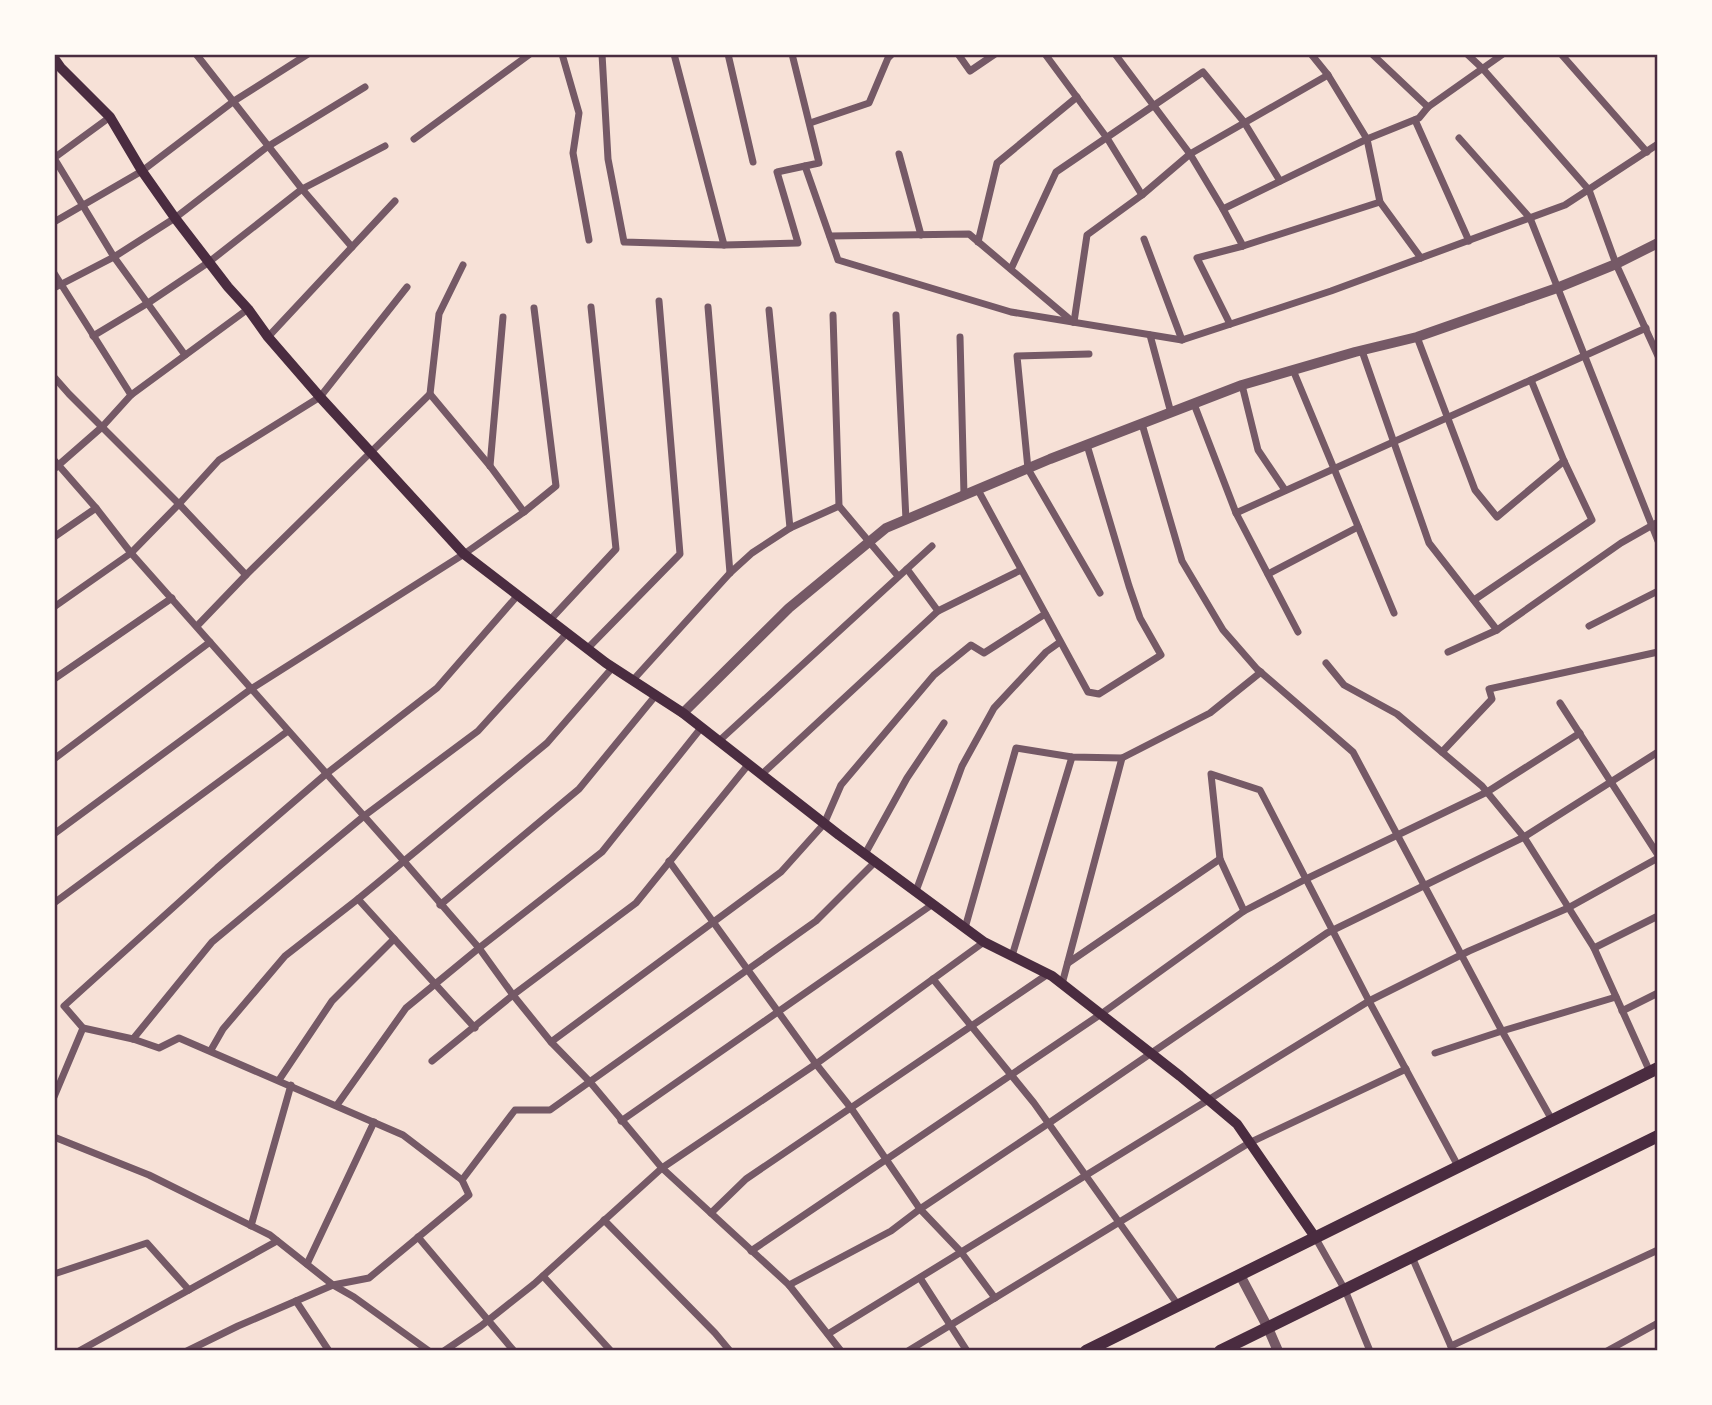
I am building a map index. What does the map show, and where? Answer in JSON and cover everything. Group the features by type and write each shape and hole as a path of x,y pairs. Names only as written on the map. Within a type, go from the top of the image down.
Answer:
{"main road":[{"path":"56,67 110,117 142,171 175,218 268,337 464,554 613,667 683,713 824,824 984,942 1048,974 1151,1053 1237,1124 1315,1237"},
{"path":"1086,1351 1654,1070"},
{"path":"1220,1351 1658,1136"}],"street":[{"path":"196,54 267,147 352,247"},
{"path":"54,222 142,171 234,101 308,54"},
{"path":"414,139 530,54"},
{"path":"562,54 579,113 573,153 589,240"},
{"path":"602,54 608,159 624,242 724,245 798,243 777,172 819,163 792,54"},
{"path":"674,54 724,245"},
{"path":"728,54 753,162"},
{"path":"958,54 971,71 995,54"},
{"path":"1045,54 1107,138 1142,195"},
{"path":"1115,54 1190,154 1243,246"},
{"path":"1311,54 1328,75 1367,139 1380,202 1421,258"},
{"path":"1372,54 1428,107"},
{"path":"1467,54 1589,190 1616,264 1658,356"},
{"path":"1223,209 1367,139 1419,118 1428,107 1503,54"},
{"path":"1561,54 1647,152"},
{"path":"810,123 869,103 889,55"},
{"path":"1011,269 1056,172 1203,72 1244,122 1280,181"},
{"path":"1074,322 1087,235 1142,195 1190,154 1328,75"},
{"path":"57,286 114,257 175,218 267,147 365,87"},
{"path":"978,242 997,163 1077,97"},
{"path":"110,117 54,158 114,257 185,355"},
{"path":"1415,120 1469,241"},
{"path":"1459,138 1530,218 1584,356 1655,524 1658,541"},
{"path":"805,166 838,260 1011,312 1182,340 1331,291 1566,205 1658,144"},
{"path":"93,337 209,262 302,189 385,146"},
{"path":"898,154 921,235"},
{"path":"268,337 395,201"},
{"path":"1230,324 1197,258 1380,202"},
{"path":"830,236 969,234 1074,322"},
{"path":"1143,239 1182,340"},
{"path":"683,713 789,608 886,528 1242,385 1417,337 1557,288 1658,243"},
{"path":"197,626 430,394 439,314 463,265"},
{"path":"54,273 57,286 131,395"},
{"path":"54,607 131,553 219,460 320,397 407,287"},
{"path":"588,648 680,554 659,301"},
{"path":"550,620 616,549 592,307"},
{"path":"708,307 730,573"},
{"path":"54,834 251,688 464,554 556,486 534,308"},
{"path":"248,309 131,395 102,427 56,465 479,948 551,1042 590,1082 662,1168 789,1285 841,1351"},
{"path":"769,310 790,528"},
{"path":"833,315 839,506 898,576"},
{"path":"896,315 905,520"},
{"path":"490,466 503,317"},
{"path":"1236,513 1646,328"},
{"path":"1150,335 1171,412"},
{"path":"960,337 964,495"},
{"path":"1417,337 1475,490 1497,517 1564,461"},
{"path":"1362,351 1429,543 1497,630"},
{"path":"1089,354 1017,356 1028,469 1100,593"},
{"path":"1293,370 1394,613"},
{"path":"54,377 246,575"},
{"path":"1474,600 1592,520 1564,461 1531,380"},
{"path":"1242,385 1258,450 1285,490"},
{"path":"430,394 524,512"},
{"path":"1194,404 1236,513 1298,632"},
{"path":"1142,424 1182,561 1223,630 1261,672 1353,752 1552,1120"},
{"path":"978,489 1088,692 1099,694 1161,655 1140,618 1087,445"},
{"path":"633,680 730,573 752,553 790,528 839,506"},
{"path":"54,537 96,508"},
{"path":"1448,652 1497,630 1620,543 1655,524"},
{"path":"1268,574 1358,527"},
{"path":"719,741 932,546"},
{"path":"907,569 938,611"},
{"path":"761,775 938,611 1021,569"},
{"path":"1589,626 1658,591"},
{"path":"187,1351 334,1285 369,1278 468,1195 461,1180 403,1135 179,1038 159,1048 83,1028 64,1006 326,774 437,688 518,595"},
{"path":"54,679 172,598"},
{"path":"551,1042 781,872 824,824 841,785 934,675 971,645 984,653 1045,614"},
{"path":"133,1039 212,942 364,816 478,731 567,633"},
{"path":"54,759 210,642"},
{"path":"916,891 962,766 994,708 1046,652 1060,642"},
{"path":"1442,752 1492,699 1489,689 1658,652"},
{"path":"1326,663 1343,685 1397,714 1442,752 1487,792 1524,837 1594,948 1622,1011 1654,1070"},
{"path":"211,1050 223,1029 285,956 547,743 613,667"},
{"path":"965,928 1016,748 1072,757 1122,758 1210,713 1261,672"},
{"path":"440,905 579,789 656,695"},
{"path":"828,1334 1369,1001 1462,955 1568,908 1658,856 1560,703"},
{"path":"865,854 908,778 944,723"},
{"path":"337,1105 406,1008 602,852 701,728"},
{"path":"54,903 288,731"},
{"path":"751,1251 1101,1014 1244,911 1306,878 1487,792 1580,733"},
{"path":"789,1285 891,1231 1333,930 1524,837 1658,752"},
{"path":"1012,956 1072,757"},
{"path":"1062,984 1122,758"},
{"path":"432,1061 513,995 636,903 748,765"},
{"path":"1244,911 1220,859 1212,774 1260,790 1458,1166"},
{"path":"1068,963 1220,859"},
{"path":"670,861 816,1064 851,1108 920,1209 961,1252 995,1298"},
{"path":"461,1180 515,1110 550,1110 816,921 875,862"},
{"path":"358,899 475,1028"},
{"path":"621,1121 933,904"},
{"path":"1594,948 1658,916"},
{"path":"279,1080 332,1001 394,939"},
{"path":"444,1351 543,1276 662,1168 816,1064 984,942"},
{"path":"711,1213 746,1180 1048,974"},
{"path":"933,979 1049,1123 1178,1306"},
{"path":"1622,1011 1658,993"},
{"path":"1435,1053 1616,998"},
{"path":"54,1097 83,1028"},
{"path":"908,1351 1249,1143 1406,1069"},
{"path":"251,1226 291,1085"},
{"path":"307,1264 374,1122"},
{"path":"54,1136 149,1175 270,1235 334,1285 429,1351"},
{"path":"604,1220 730,1351"},
{"path":"418,1237 514,1351"},
{"path":"1315,1237 1345,1290 1370,1351"},
{"path":"79,1351 278,1241"},
{"path":"54,1274 147,1243 189,1290"},
{"path":"1412,1257 1452,1349 1658,1250"},
{"path":"1240,1275 1278,1351"},
{"path":"543,1276 611,1351"},
{"path":"920,1278 967,1351"},
{"path":"296,1301 329,1351"},
{"path":"1607,1351 1658,1322"}]}
